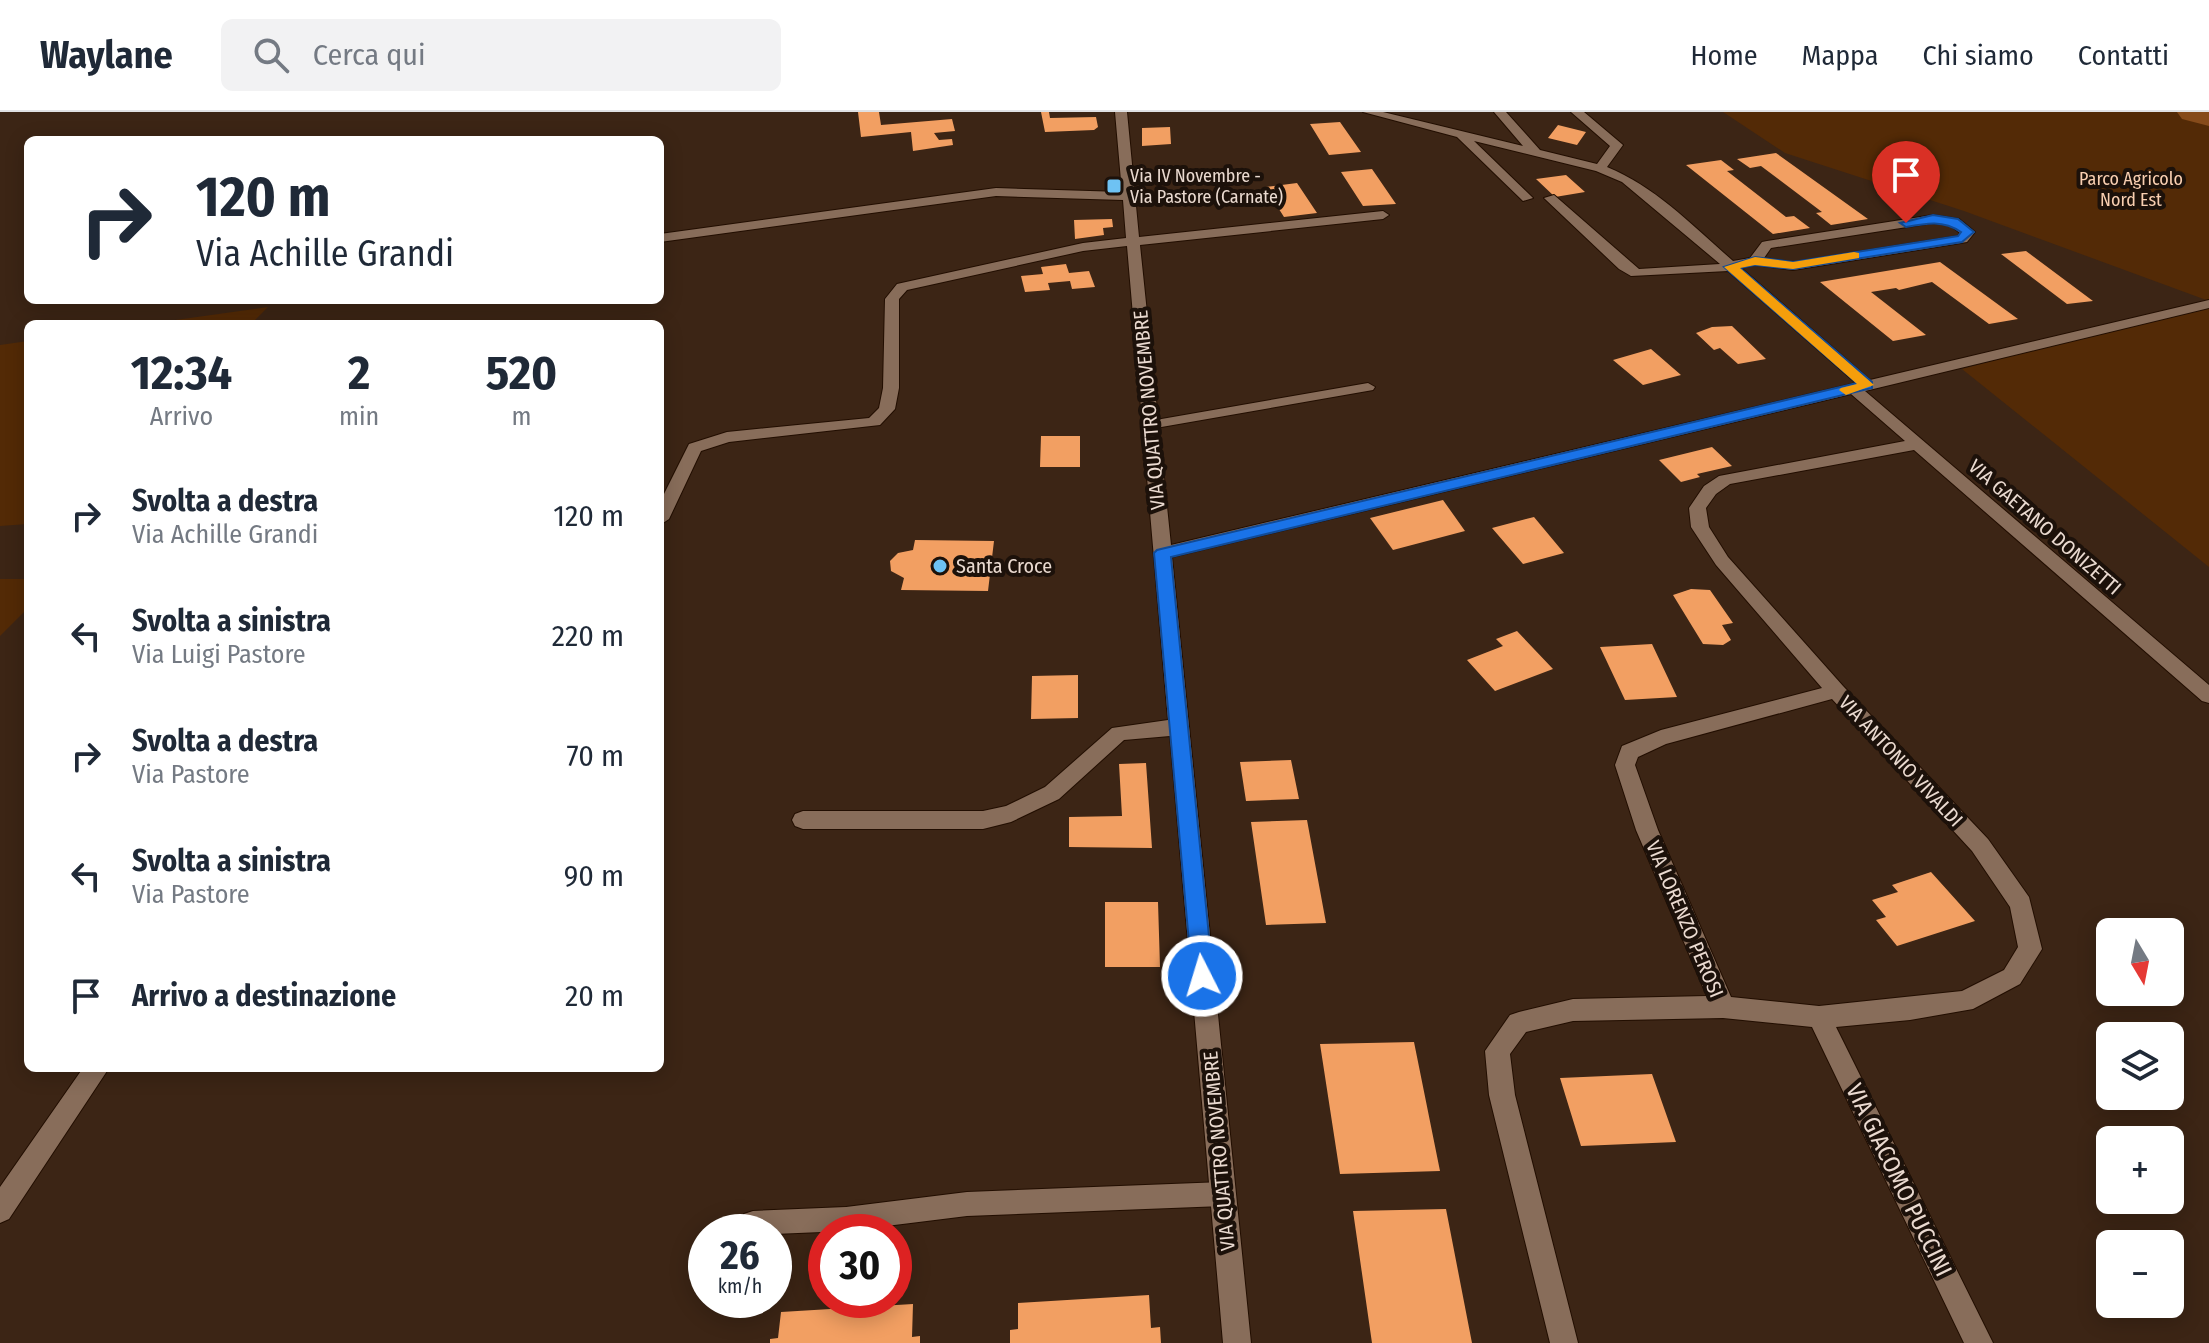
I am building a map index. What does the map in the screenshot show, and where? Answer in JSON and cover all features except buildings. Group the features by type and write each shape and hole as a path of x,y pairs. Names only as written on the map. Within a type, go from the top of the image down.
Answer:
{"street":[{"name":"VIA QUATTRO NOVEMBRE","path":"1121,112 1237,1343"},
{"name":"VIA GAETANO DONIZETTI","path":"1369,112 1600,168 1642,190 1731,267 1917,444 2209,696"},
{"path":"1500,112 1536,153"},
{"path":"1577,112 1617,145 1600,168"},
{"path":"1460,134 1527,198"},
{"path":"664,237 996,192 1129,196"},
{"path":"1550,198 1636,273 1731,267 1755,261 1793,266 1962,239 1968,232 1954,222 1933,219 1767,245 1755,261"},
{"path":"664,511 695,448 727,437 874,422 887,409 891,388 892,299 902,287 1083,247 1383,215"},
{"path":"1826,236 1853,256"},
{"path":"1162,553 2209,304"},
{"name":"VIA ANTONIO VIVALDI","path":"1723,1007 1819,1017 1965,1001 2012,977 2030,949 2021,904 1980,845 1836,691 1722,561 1700,527 1697,508 1710,490 1725,480 1917,444"},
{"name":"VIA LORENZO PEROSI","path":"1564,1343 1502,1095 1497,1051 1519,1023 1573,1010 1723,1007 1647,830 1625,765 1629,752 1661,738 1836,691"},
{"path":"803,820 983,820 1011,813 1052,793 1119,733 1179,727"},
{"name":"VIA GIACOMO PUCCINI","path":"1819,1017 1979,1343"},
{"path":"0,1210 94,1072"}],"lane":[{"path":"1150,425 1368,387"},
{"path":"792,1221 846,1219 967,1204 1223,1194"}],"green space":[{"name":"Parco Agricolo Nord Est","path":"1723,112 2209,112 2209,301 1964,211 1785,153"},
{"path":"2209,303 2209,567 1962,369"},
{"path":"268,307 255,320 175,320"},
{"path":"24,342 24,524 0,526 0,345"},
{"path":"0,579 24,579 24,612 0,636"}],"waterway":[{"path":"2193,112 2209,117"}],"slow traffic":[{"path":"1846,390 1867,385 1731,267 1755,261 1793,266 1854,256"}],"place":[{"name":"Via IV Novembre - Via Pastore (Carnate)","path":"1114,186"},
{"name":"Santa Croce","path":"940,566"}],"route":[{"path":"1202,976 1162,553 1867,385 1731,267 1755,261 1793,266 1962,239 1968,232 1954,222 1933,219 1906,223"}]}
